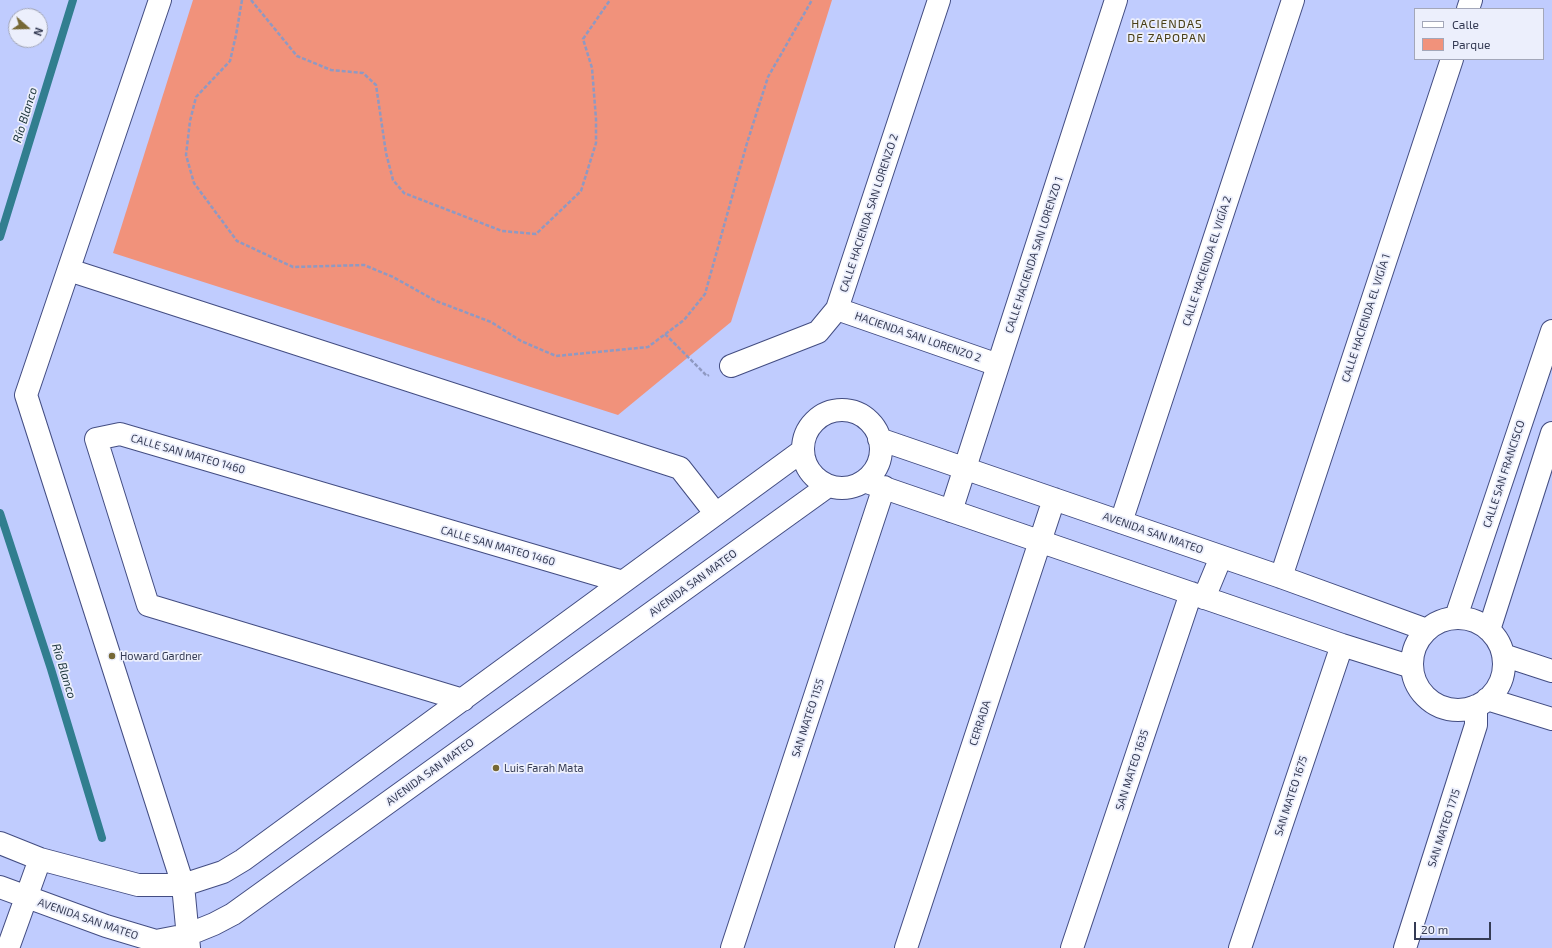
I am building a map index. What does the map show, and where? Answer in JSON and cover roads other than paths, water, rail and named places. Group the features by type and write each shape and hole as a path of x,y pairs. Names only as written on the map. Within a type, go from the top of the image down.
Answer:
{"street":[{"path":"160,0 26,395 183,885 188,942"},
{"name":"CALLE HACIENDA SAN LORENZO 2","path":"731,366 818,332 837,309 939,0"},
{"name":"CALLE HACIENDA SAN LORENZO 1","path":"951,511 1116,0"},
{"name":"CALLE HACIENDA EL VIGÍA 2","path":"1121,522 1293,0"},
{"name":"CALLE HACIENDA EL VIGÍA 1","path":"1281,577 1452,60"},
{"path":"69,270 680,468 716,514"},
{"name":"HACIENDA SAN LORENZO 2","path":"837,309 998,365"},
{"name":"CALLE SAN FRANCISCO","path":"1456,617 1552,330"},
{"path":"874,484 873,473 878,462 880,451 879,439 873,426 863,417 850,411 836,411 822,416 812,424 805,437 802,451 806,466 815,478 828,486 840,489 874,484 1342,645 1412,667"},
{"path":"1489,630 1552,433"},
{"name":"CALLE SAN MATEO 1460","path":"463,700 148,605 96,439 120,434 623,582"},
{"name":"AVENIDA SAN MATEO","path":"879,439 1221,556 1427,630"},
{"path":"0,843 40,859 138,885 183,885 223,872 243,860 802,451"},
{"name":"SAN MATEO 1155","path":"732,948 874,484"},
{"name":"AVENIDA SAN MATEO","path":"0,887 26,898 106,926 156,941 188,942 233,914 828,486"},
{"name":"CERRADA","path":"906,948 1054,499"},
{"name":"SAN MATEO 1635","path":"1072,948 1198,595 1221,556"},
{"path":"1456,617 1474,620 1489,630 1498,641 1503,655 1504,667 1501,680 1496,690 1482,703 1459,710 1442,707 1427,698 1416,684 1412,667 1415,647 1427,630 1440,621 1456,617"},
{"name":"SAN MATEO 1675","path":"1240,948 1342,645"},
{"path":"1503,655 1552,671"},
{"path":"1482,703 1552,720"},
{"name":"SAN MATEO 1715","path":"1405,948 1482,703"},
{"path":"8,948 40,859"}],"waterway":[{"name":"Río Blanco","path":"0,237 73,0"},
{"name":"Río Blanco","path":"0,513 51,669 102,838"}],"place":[{"name":"Howard Gardner","path":"112,656"},
{"name":"Luis Farah Mata","path":"496,768"}],"district":[{"name":"HACIENDAS DE ZAPOPAN","path":"1167,31"}]}
